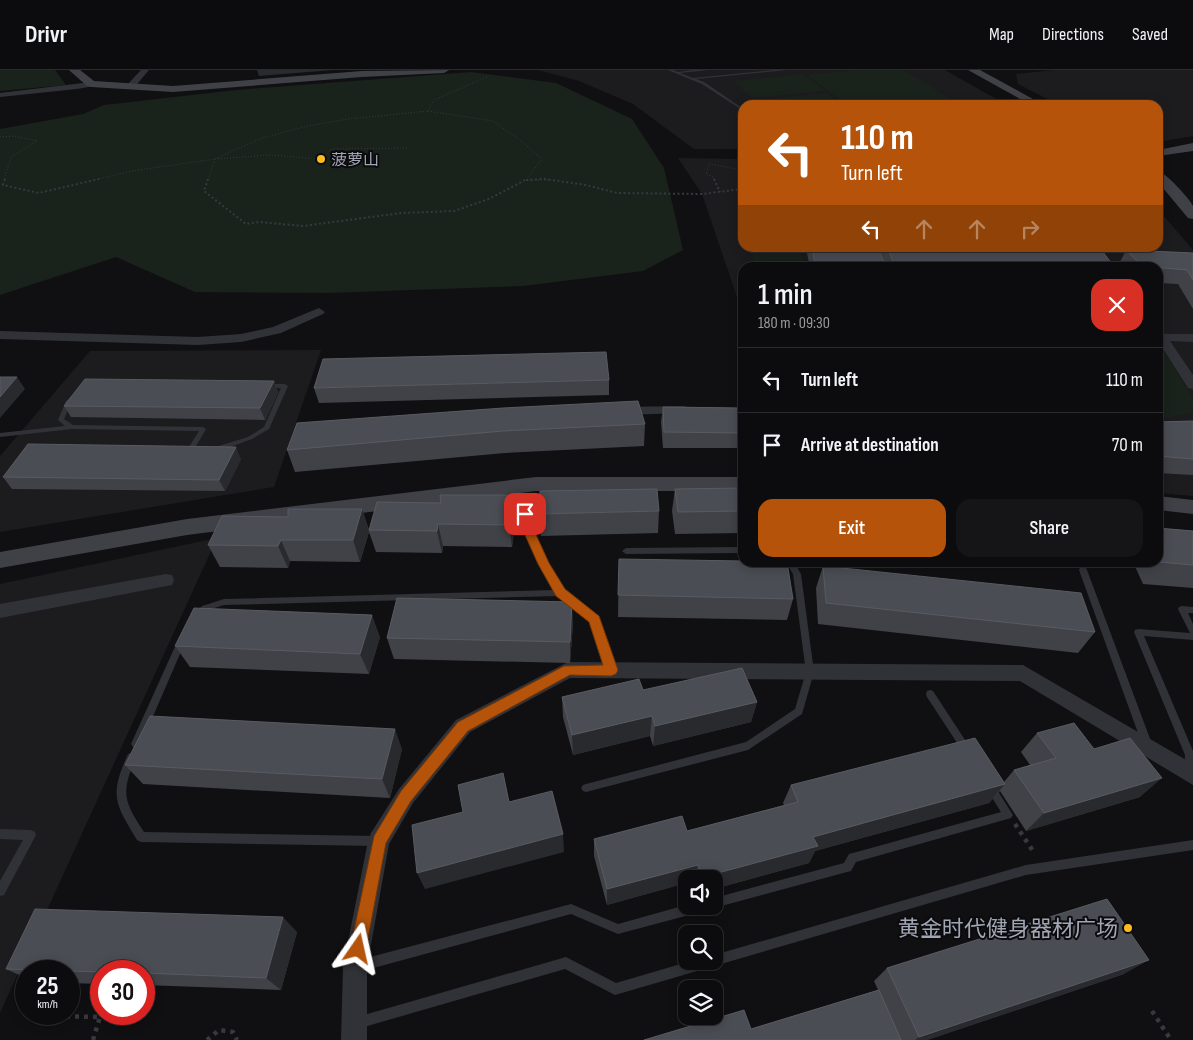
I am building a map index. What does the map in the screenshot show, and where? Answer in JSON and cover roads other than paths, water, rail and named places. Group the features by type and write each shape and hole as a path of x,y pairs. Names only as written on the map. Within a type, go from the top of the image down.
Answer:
{"street":[{"path":"74,70 91,84"},
{"path":"130,87 144,70"},
{"path":"0,96 91,84 173,89 362,74 444,70"},
{"path":"973,70 1030,100"},
{"path":"1163,153 1193,147"},
{"path":"1163,157 1193,153"},
{"path":"1163,180 1193,215"},
{"path":"0,335 198,341 232,339 277,330 319,312"},
{"path":"1163,335 1193,338"},
{"path":"1163,341 1193,385"},
{"path":"602,412 651,409 697,410"},
{"path":"0,560 187,527 536,484 738,484"},
{"path":"1163,504 1193,507"},
{"path":"0,611 166,580"},
{"path":"353,1032 355,968 379,841 406,796 463,726 568,670 1023,673 1191,774"}],"lane":[{"path":"670,70 694,78 738,106"},
{"path":"678,72 706,70"},
{"path":"694,78 785,70"},
{"path":"0,436 72,427 203,429 190,450 221,449 250,438 267,428 285,386 256,386"},
{"path":"72,427 61,420 66,403 73,397"},
{"path":"525,514 527,526 544,564 560,593 595,619 611,670"},
{"path":"626,551 738,550"},
{"path":"586,788 748,746 799,711 810,672 797,574 793,567"},
{"path":"1083,570 1148,748"},
{"path":"194,619 206,608 224,602 560,593"},
{"path":"1193,610 1182,609 1193,632"},
{"path":"1191,774 1190,755 1138,632 1193,637"},
{"path":"184,634 120,780 121,804 141,837 379,841"},
{"path":"930,694 972,759"},
{"path":"723,901 847,867 854,858 1008,816 988,783"},
{"path":"0,834 31,835 0,892"},
{"path":"723,958 1026,870 1193,846"},
{"path":"355,968 571,909 618,929 678,913"},
{"path":"353,1032 566,963 615,990 683,970"}],"place":[{"name":"菠萝山","path":"321,159"},
{"name":"黄金时代健身器材广场","path":"1128,928"}]}
